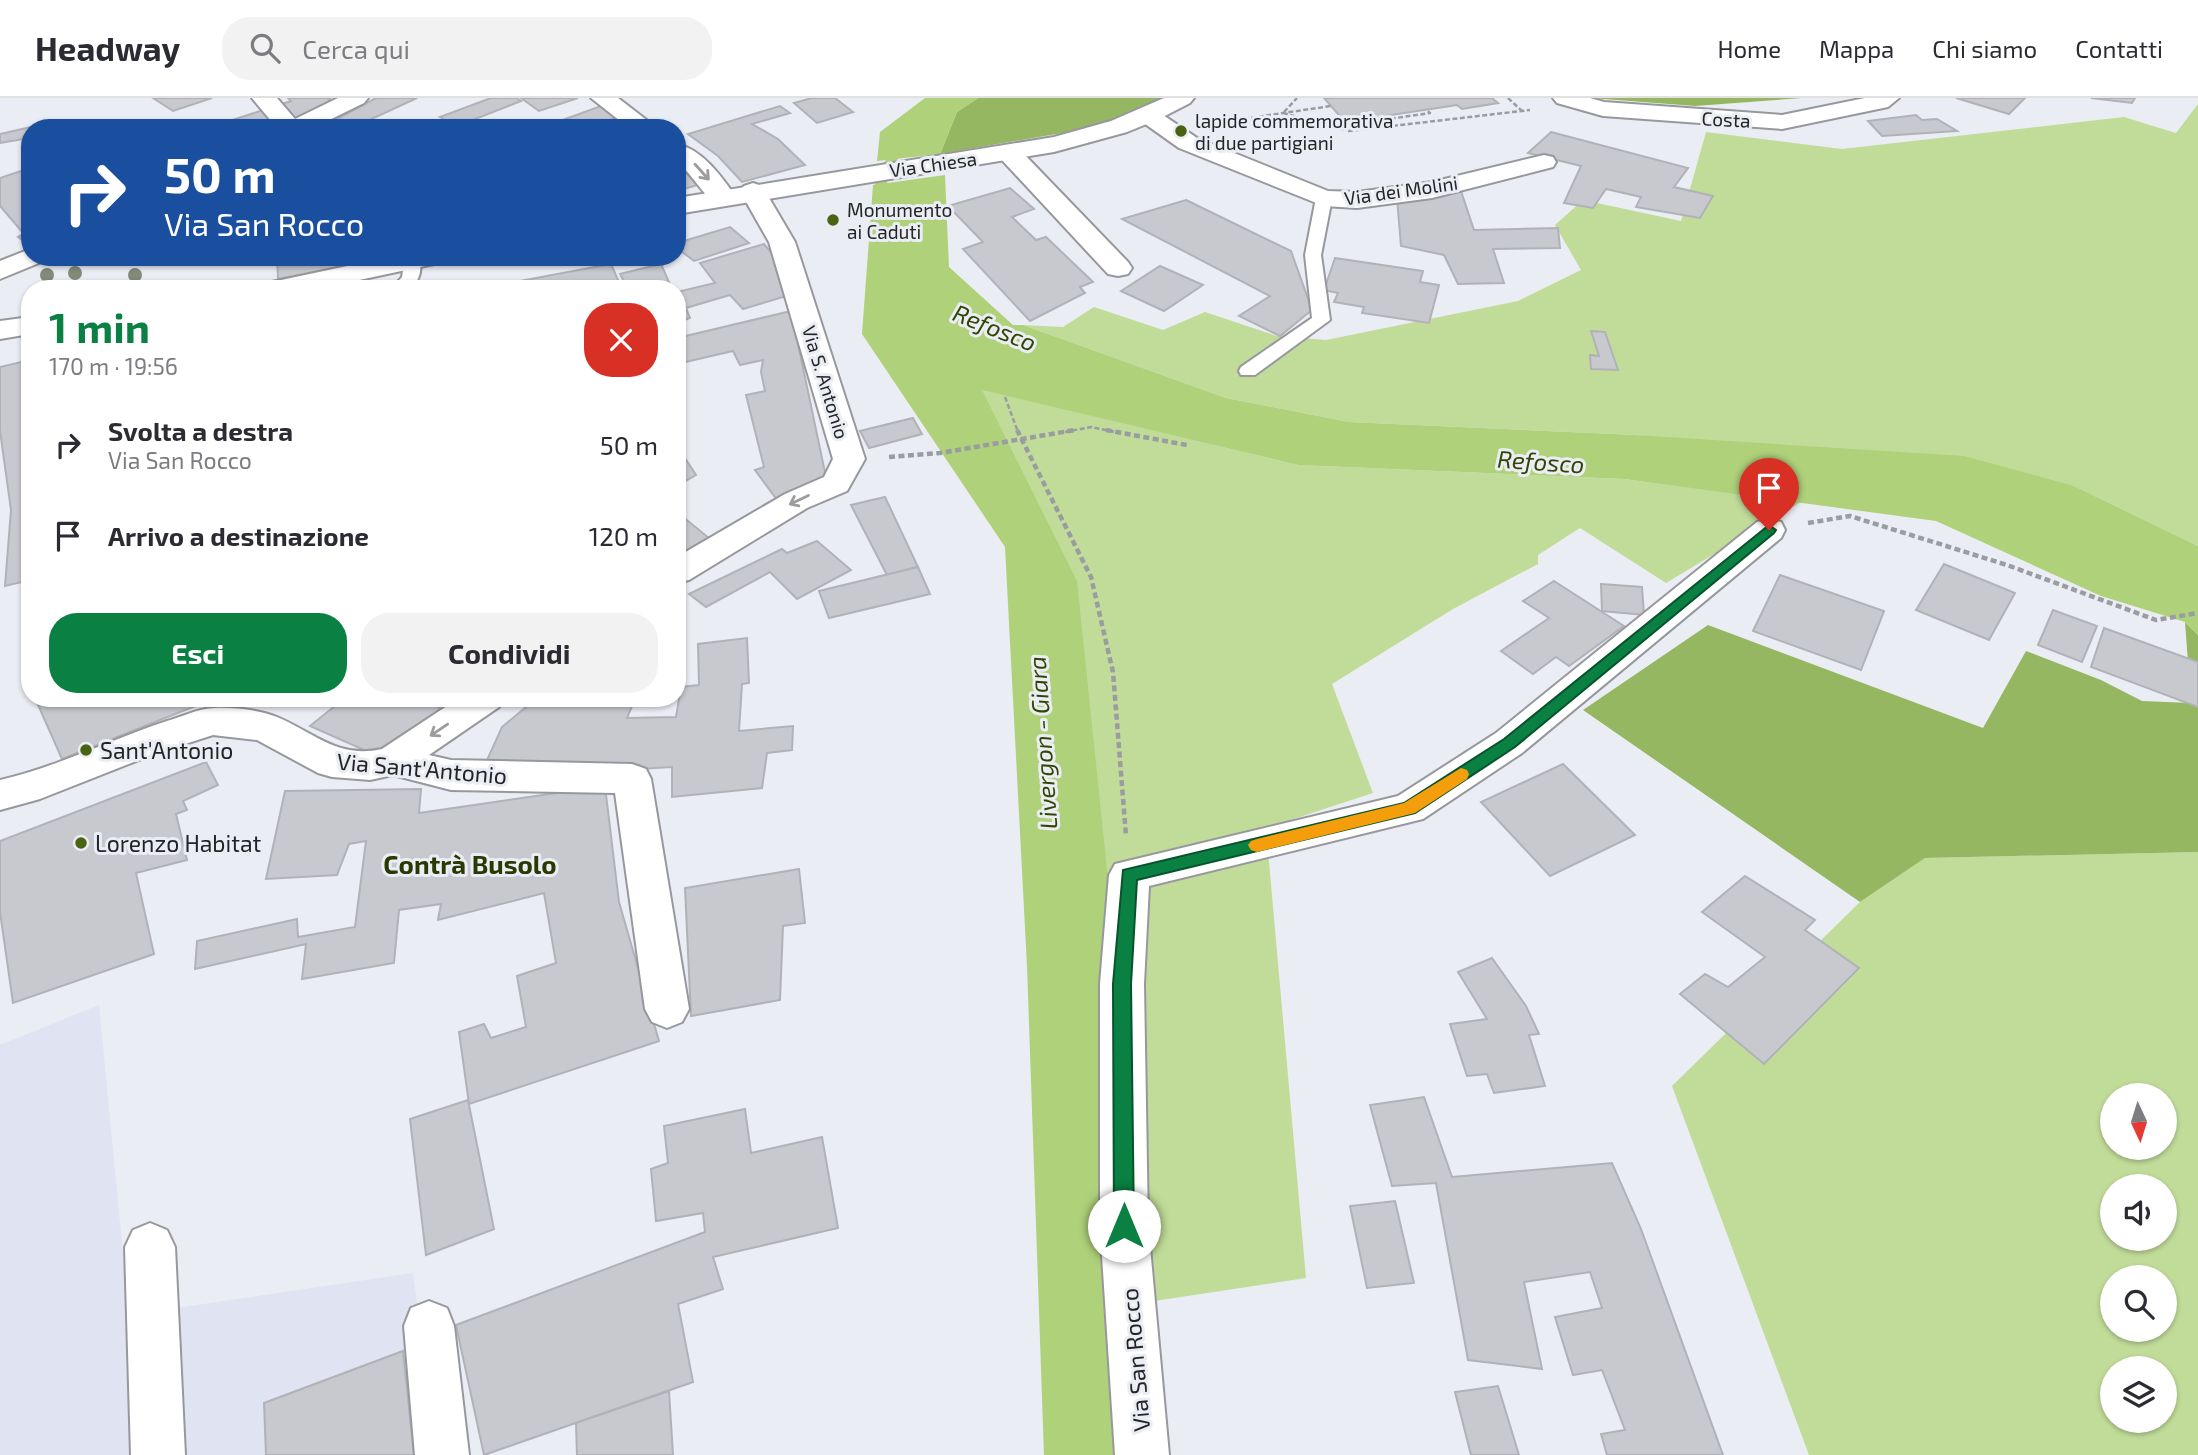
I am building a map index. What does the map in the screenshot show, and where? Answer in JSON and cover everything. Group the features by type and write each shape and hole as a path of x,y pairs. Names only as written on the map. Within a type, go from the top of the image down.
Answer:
{"street":[{"path":"264,98 284,119"},
{"path":"311,119 356,98"},
{"path":"603,98 632,119"},
{"name":"Via Chiesa","path":"686,204 753,191 1010,154 1122,128 1182,98"},
{"name":"Costa","path":"1565,98 1603,109 1782,122 1880,102 1886,98"},
{"name":"Via dei Molini","path":"1149,116 1188,143 1324,198 1357,200 1432,190 1544,162"},
{"path":"1010,154 1118,268"},
{"path":"686,157 698,166 723,197"},
{"name":"Via S. Antonio","path":"686,567 796,501 836,484 849,459 782,242 753,191"},
{"path":"0,271 21,261"},
{"path":"320,280 387,266"},
{"path":"0,330 21,326"},
{"path":"1129,875 1409,808 1509,743 1769,530"},
{"path":"393,761 473,707"},
{"name":"Via Sant'Antonio","path":"0,795 26,789 141,744 212,721 264,727 332,763 370,766 393,761 451,775 632,779 667,1009"},
{"name":"Via San Rocco","path":"1129,875 1122,984 1124,1226 1142,1455"},
{"path":"149,1247 158,1455"},
{"path":"429,1326 442,1455"}],"lane":[{"path":"1248,371 1321,320 1313,255 1324,198"}],"path":[{"path":"1283,113 1297,98"},
{"path":"1507,98 1522,111"},
{"path":"1283,113 1331,106"},
{"path":"1373,128 1368,122 1430,113 1426,110"},
{"path":"1283,113 1349,131 1531,110"},
{"path":"1005,397 1021,440 1091,577 1113,672 1129,875"},
{"path":"849,459 940,453 1091,427 1187,445"},
{"path":"1769,530 1850,516 2007,565 2157,620 2198,613"}],"shaded area":[{"path":"978,98 1183,98 1126,122 940,154 957,112"},
{"path":"1591,98 1802,98 1695,106"},
{"path":"2198,104 2198,546 2074,486 1635,435 1349,422 1226,398 1023,325 1063,327 1094,307 1163,330 1205,312 1277,336 1326,340 1518,301 1581,270 1555,225 1583,200 1681,221 1706,132 1842,149 2124,117 2176,133"},
{"path":"982,389 1298,465 1624,479 1801,502 1666,583 1580,528 1538,555 1538,564 1453,609 1332,684 1373,793 1266,828 1306,1278 1141,1303"},
{"path":"2185,622 2198,635 2198,852 1925,858 1860,902 1583,710 1708,625 1983,728 2026,651 2101,680 2142,701 2191,703"},
{"path":"2198,852 2198,1455 1809,1455 1672,1086 1860,902 1925,858"},
{"path":"99,1005 129,1315 413,1273 437,1455 0,1455 0,1045"}],"water":[{"path":"925,98 978,98 957,112 940,154 877,161 880,132"},
{"name":"Refosco","path":"945,175 949,267 1013,325 1023,325 1226,398 1349,422 1635,435 1964,456 2074,486 2198,546 2198,635 2185,622 2101,596 1936,521 1624,479 1298,465 982,390 1077,581 1109,889 1156,1455 1044,1455 1027,966 1005,547 862,334 873,185"}],"building":[{"path":"153,98 212,98 173,111"},
{"path":"288,98 331,98 328,99 334,105 304,119 235,119 291,101"},
{"path":"376,98 417,98 372,119 337,119"},
{"path":"491,98 516,98 521,101 475,119 440,117"},
{"path":"521,98 578,98 539,111"},
{"path":"812,98 835,98 853,112 817,123 794,103"},
{"path":"1324,98 1492,98 1498,103 1462,109 1457,105 1345,122"},
{"path":"1956,98 2025,98 2009,114"},
{"path":"2091,98 2135,98 2132,103"},
{"path":"601,106 618,117 613,119 565,119"},
{"path":"780,106 790,113 752,124 778,139 805,165 742,182 718,156 688,134"},
{"path":"1916,115 1922,120 1937,119 1957,131 1882,136 1868,121"},
{"path":"21,129 21,140 0,143 0,134"},
{"path":"1551,132 1688,168 1674,187 1713,196 1700,218 1636,207 1641,197 1606,189 1593,208 1564,203 1581,166 1528,153"},
{"path":"21,171 21,230 0,206 0,178"},
{"path":"686,172 701,184 686,188"},
{"path":"1010,188 1034,209 1012,217 1036,240 1046,237 1093,282 1080,287 1085,293 1030,321 963,249 983,242 948,206"},
{"path":"1431,191 1461,191 1474,230 1558,228 1560,248 1493,249 1504,283 1458,284 1444,255 1401,246 1397,198"},
{"path":"1186,200 1291,251 1312,310 1280,336 1239,316 1270,296 1122,219"},
{"path":"730,227 749,243 694,261 686,255 686,240"},
{"path":"764,244 785,269 793,294 743,309 730,295 686,308 686,290 715,283 700,263"},
{"path":"1335,258 1423,271 1420,282 1439,285 1429,323 1362,313 1364,307 1334,302 1338,293 1324,290"},
{"path":"277,266 345,266 278,279"},
{"path":"612,266 618,280 525,280"},
{"path":"662,266 668,280 623,280 620,274"},
{"path":"1160,266 1203,285 1164,311 1121,291"},
{"path":"791,311 826,477 780,504 755,470 764,467 746,395 765,391 761,372 763,360 740,365 733,351 686,362 686,336"},
{"path":"1591,331 1605,332 1618,370 1591,369 1590,355 1599,356"},
{"path":"21,362 21,582 5,586 11,510 0,431 0,367"},
{"path":"913,418 922,434 869,448 860,431"},
{"path":"686,460 696,475 686,481"},
{"path":"885,497 918,567 887,575 851,505"},
{"path":"686,519 710,539 686,553"},
{"path":"817,541 851,570 797,599 770,572 706,607 689,594 782,549 787,553"},
{"path":"1944,564 2015,593 1989,640 1916,610"},
{"path":"918,567 930,594 829,618 819,591"},
{"path":"1780,575 1884,611 1861,670 1753,631"},
{"path":"1554,581 1624,626 1569,666 1556,657 1533,674 1501,651 1549,618 1523,601"},
{"path":"1601,584 1642,587 1644,615 1602,611"},
{"path":"2053,610 2097,626 2082,662 2038,645"},
{"path":"2104,628 2198,662 2198,707 2091,667"},
{"path":"747,638 749,683 742,684 739,731 793,726 792,750 767,753 762,788 672,797 672,767 604,771 483,769 502,727 526,707 632,707 627,718 676,717 678,707 686,707 686,686 699,685 698,644"},
{"path":"39,707 193,707 62,759"},
{"path":"334,707 438,707 450,713 402,746 373,754 310,726"},
{"path":"206,762 218,785 183,801 187,810 176,814 187,860 136,873 154,954 13,1003 0,912 0,841"},
{"path":"1563,764 1635,835 1550,876 1481,802"},
{"path":"605,786 619,902 659,1041 469,1104 459,1032 484,1024 491,1038 526,1027 517,976 556,963 544,893 438,920 441,904 399,910 394,963 302,979 306,944 195,969 197,941 297,919 298,937 355,927 366,841 349,844 337,875 266,879 285,791 421,789 419,813"},
{"path":"799,869 805,923 783,926 780,1000 691,1016 685,888"},
{"path":"1745,876 1815,920 1805,930 1859,968 1764,1064 1680,994 1705,974 1728,987 1765,957 1702,912"},
{"path":"1492,958 1526,1006 1539,1034 1529,1035 1545,1086 1494,1093 1487,1074 1467,1076 1450,1024 1487,1019 1458,972"},
{"path":"1424,1097 1452,1177 1612,1163 1641,1229 1723,1455 1607,1455 1601,1434 1625,1430 1602,1370 1573,1375 1555,1317 1602,1308 1590,1272 1524,1282 1542,1369 1468,1360 1436,1183 1392,1186 1370,1105"},
{"path":"468,1100 494,1229 426,1255 410,1119"},
{"path":"745,1109 751,1153 822,1137 838,1228 713,1257 723,1289 678,1304 693,1382 484,1455 456,1325 705,1232 703,1213 656,1221 651,1169 668,1163 664,1126"},
{"path":"1395,1201 1414,1283 1367,1288 1350,1206"},
{"path":"403,1351 414,1455 266,1455 264,1403"},
{"path":"1498,1386 1519,1455 1471,1455 1455,1392"},
{"path":"669,1391 673,1455 577,1455 576,1423"}],"waterway":[{"name":"Livergon - Giara","path":"878,205 884,172 903,144"}],"slow traffic":[{"path":"1257,845 1409,808 1461,774"}],"place":[{"name":"lapide commemorativa di due partigiani","path":"1181,131"},
{"name":"Monumento ai Caduti","path":"833,220"},
{"name":"Sant'Antonio","path":"86,750"},
{"name":"Lorenzo Habitat","path":"81,843"}],"district":[{"name":"Contrà Busolo","path":"470,863"}],"route":[{"path":"1124,1226 1122,984 1129,875 1409,808 1509,743 1769,530"}]}
